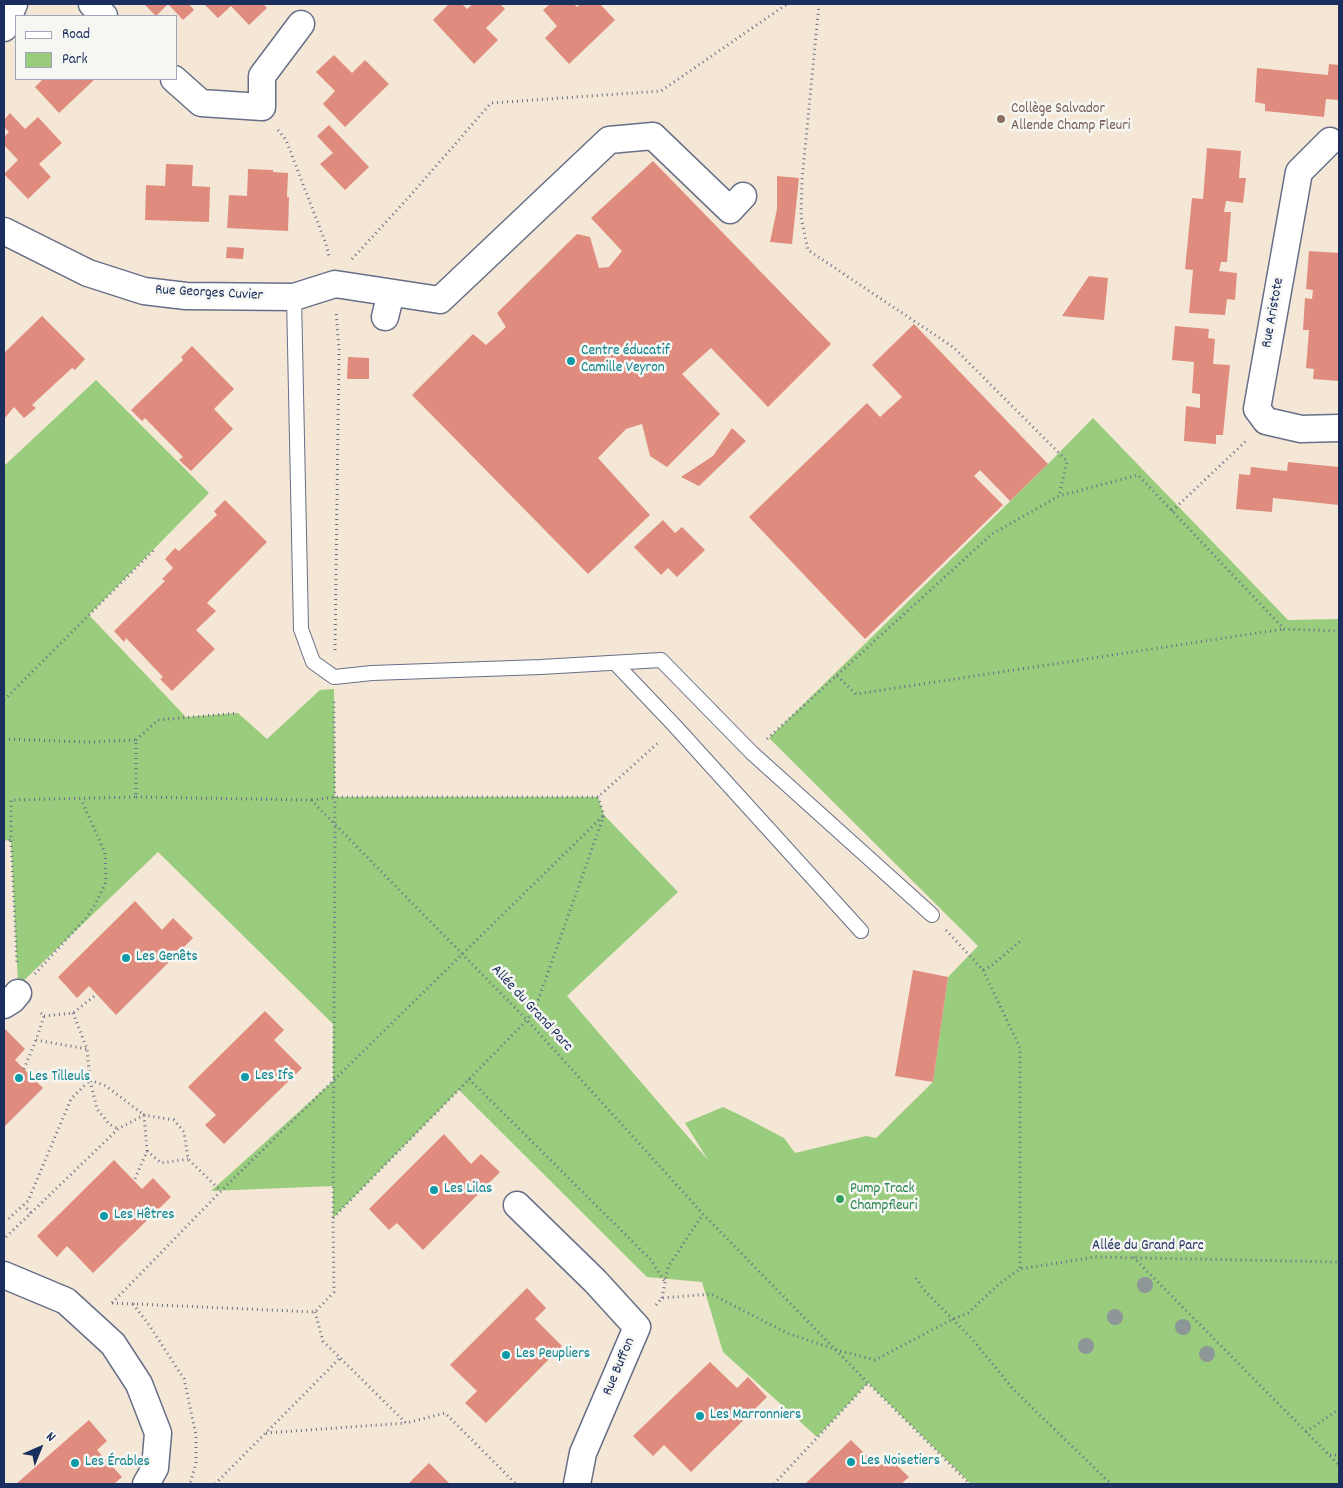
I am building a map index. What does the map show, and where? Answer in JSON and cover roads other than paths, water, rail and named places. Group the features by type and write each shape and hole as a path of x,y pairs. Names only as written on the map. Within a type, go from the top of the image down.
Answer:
{"street":[{"path":"4,28 14,4"},
{"path":"92,4 103,15"},
{"path":"175,80 201,103 262,107 262,76 301,24"},
{"name":"Rue Georges Cuvier","path":"4,231 88,272 144,291 186,296 294,297 334,284 388,305 440,300 609,140 652,136 730,210 743,196"},
{"name":"Rue Aristote","path":"1330,140 1299,172 1257,409 1266,421 1301,429 1339,428"},
{"name":"Rue Buffon","path":"517,1205 595,1281 637,1327 583,1453 577,1484"},
{"path":"4,1275 66,1301 113,1344 139,1384 158,1433 155,1468 146,1484"}],"lane":[{"path":"294,297 301,629 313,662 334,677 372,673 661,660 752,753 932,915"},
{"path":"615,663 675,726 861,931"}],"place":[{"name":"Collège Salvador Allende Champ Fleuri","path":"1001,119"},
{"name":"Centre éducatif Camille Veyron","path":"571,361"},
{"name":"Les Genêts","path":"126,958"},
{"name":"Les Ifs","path":"245,1077"},
{"name":"Les Tilleuls","path":"19,1078"},
{"name":"Les Lilas","path":"434,1190"},
{"name":"Pump Track Champfleuri","path":"840,1199"},
{"name":"Les Hêtres","path":"104,1216"},
{"name":"Les Peupliers","path":"506,1355"},
{"name":"Les Marronniers","path":"700,1416"},
{"name":"Les Noisetiers","path":"851,1462"},
{"name":"Les Érables","path":"75,1463"}]}
